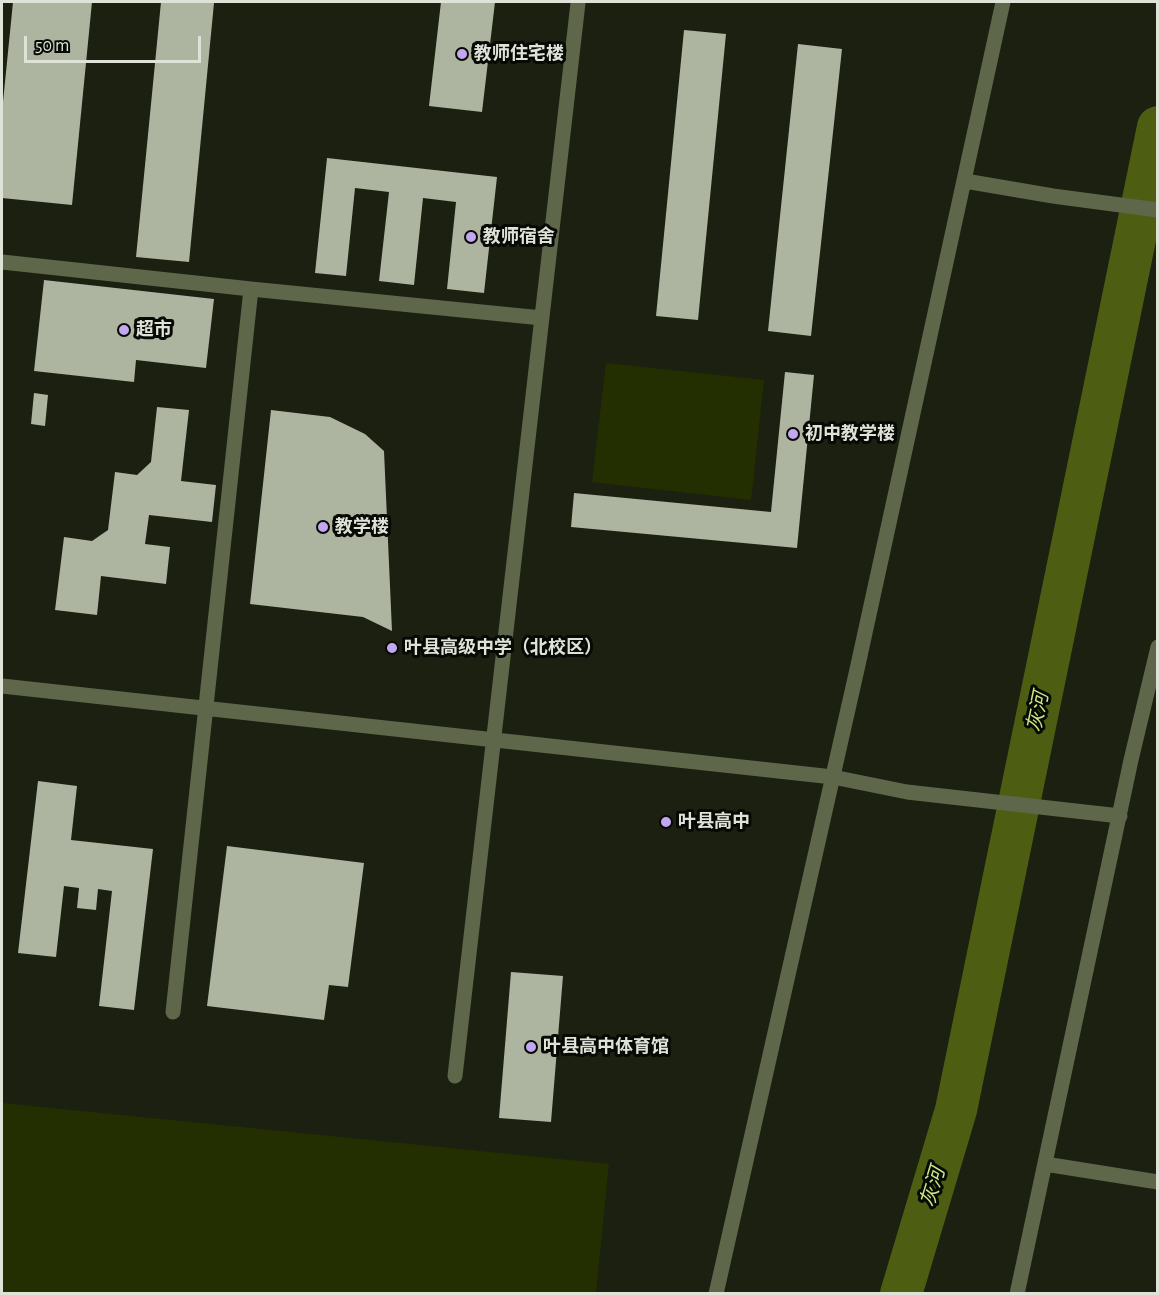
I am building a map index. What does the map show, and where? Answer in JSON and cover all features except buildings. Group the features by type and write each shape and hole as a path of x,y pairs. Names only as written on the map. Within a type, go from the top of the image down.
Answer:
{"street":[{"path":"716,1293 833,777 1003,2"},
{"path":"455,1076 579,3"},
{"path":"965,181 1158,210"},
{"path":"2,262 542,318"},
{"path":"173,1012 251,289"},
{"path":"1017,1293 1131,760 1158,647"},
{"path":"2,686 833,777 907,792 1120,816"},
{"path":"1045,1164 1158,1182"}],"green space":[{"path":"606,363 764,380 751,500 592,482"},
{"path":"2,1103 609,1164 596,1293 2,1293"}],"waterway":[{"name":"灰河","path":"901,1294 956,1110 1158,127"}],"place":[{"name":"教师住宅楼","path":"462,54"},
{"name":"教师宿舍","path":"471,237"},
{"name":"超市","path":"124,330"},
{"name":"初中教学楼","path":"793,434"},
{"name":"教学楼","path":"323,527"},
{"name":"叶县高级中学（北校区）","path":"392,648"},
{"name":"叶县高中","path":"666,822"},
{"name":"叶县高中体育馆","path":"531,1047"}]}
